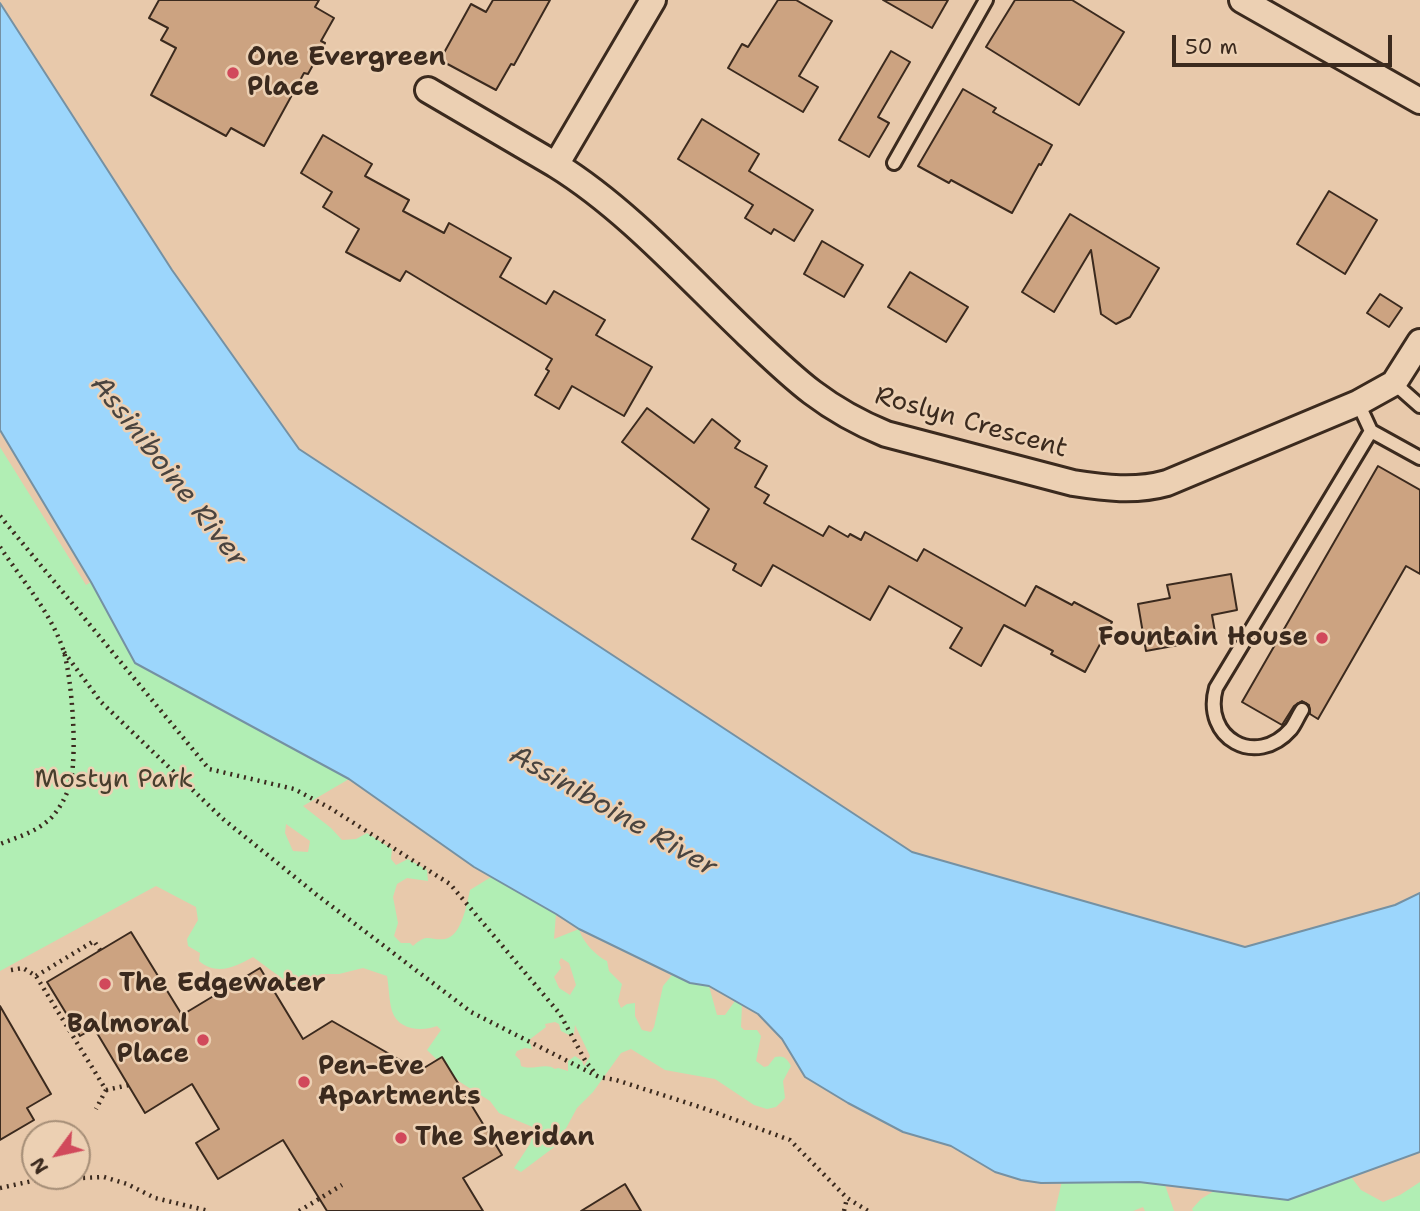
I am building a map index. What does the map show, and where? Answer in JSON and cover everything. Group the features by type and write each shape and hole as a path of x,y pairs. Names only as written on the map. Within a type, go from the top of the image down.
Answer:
{"street":[{"path":"556,164 653,0"},
{"path":"1242,0 1420,101"},
{"name":"Roslyn Crescent","path":"428,90 584,182 816,397 848,417 886,435 1073,483 1133,489 1167,483 1358,403 1394,383 1420,342"}],"lane":[{"path":"894,163 986,0"},
{"path":"1394,383 1420,406"},
{"path":"1358,403 1371,431 1420,458"},
{"path":"1302,710 1292,728 1282,736 1261,747 1250,747 1238,745 1223,732 1214,714 1212,701 1216,688 1371,431"}],"path":[{"path":"0,516 209,769 294,789 330,808 450,884 560,1014 586,1062 599,1077"},
{"path":"0,547 47,616 64,652 101,702 223,819 317,895 471,1012 599,1077 704,1108 790,1140 847,1198 868,1211"},
{"path":"0,844 41,827 53,816 64,799 71,779 73,742 64,652"},
{"path":"36,976 94,941 100,950"},
{"path":"11,970 23,968 36,976 106,1090"},
{"path":"57,1011 63,1007"},
{"path":"96,1109 106,1090 129,1085"},
{"path":"0,1188 37,1180 104,1177 127,1184 155,1198 209,1211"},
{"path":"299,1211 342,1185"},
{"path":"844,1211 847,1198"}],"green space":[{"name":"Mostyn Park","path":"0,447 86,585 91,582 135,663 349,779 303,806 342,840 356,839 367,833 392,849 391,859 396,865 408,859 427,870 428,881 407,878 397,884 393,897 398,923 394,936 401,943 410,943 413,946 426,938 451,937 460,926 470,890 491,877 556,914 554,939 579,929 586,943 607,961 609,971 622,984 618,1001 621,1008 635,1003 635,1016 642,1030 651,1032 654,1027 663,986 672,975 690,983 709,986 717,1015 725,1015 735,1001 742,1005 741,1027 744,1030 757,1030 761,1036 756,1061 764,1067 780,1056 791,1066 783,1081 785,1098 776,1107 767,1109 754,1105 715,1079 665,1070 631,1049 621,1053 593,1092 577,1108 557,1145 521,1172 514,1168 530,1144 535,1128 499,1113 490,1101 460,1082 427,1050 441,1030 437,1026 417,1029 399,1022 392,1011 387,976 363,968 339,974 321,974 299,985 291,985 253,957 226,968 206,966 199,961 200,953 188,946 187,939 198,920 196,907 156,886 0,971","holes":["286,824 310,841 308,852 293,851 285,833","561,958 569,963 576,985 570,995 559,988 554,977 561,968","555,1022 559,1024 561,1031 571,1036 575,1025 590,1056 584,1066 575,1056 568,1061 568,1071 547,1066 521,1066 515,1055 517,1051 532,1049 529,1040 546,1027 545,1024"]},
{"path":"1351,1177 1361,1190 1383,1202 1420,1182 1420,1211 1192,1209 1214,1191 1288,1200"},
{"path":"1062,1181 1165,1185 1174,1211 1145,1211 1143,1207 1133,1211 1055,1211"}],"water":[{"name":"Assiniboine River","path":"0,3 172,270 299,449 912,852 1245,947 1395,905 1420,893 1420,1152 1288,1200 1139,1182 1041,1183 995,1172 951,1146 903,1132 848,1103 805,1077 782,1039 758,1014 709,986 690,983 579,929 474,867 349,779 135,663 91,582 0,430"}],"building":[{"name":"One Evergreen Place","path":"159,0 319,0 315,7 334,18 321,41 325,43 308,74 304,73 264,146 231,128 226,136 151,95 176,48 161,40 168,28 149,18"},
{"path":"493,0 550,0 514,65 511,64 496,90 440,60 471,4 486,12"},
{"path":"778,0 796,0 832,21 799,76 818,87 803,112 728,68 742,44 748,47"},
{"path":"883,0 948,0 932,28"},
{"path":"1015,0 1072,0 1124,32 1079,105 986,47"},
{"path":"891,51 910,62 878,117 889,123 869,157 839,140"},
{"path":"963,89 996,108 993,112 1052,145 1012,213 951,180 949,183 918,166"},
{"path":"702,119 759,154 749,171 813,210 794,241 774,229 771,234 745,218 753,205 678,159"},
{"path":"323,135 372,164 365,176 409,200 403,211 444,233 449,223 511,258 500,277 546,304 554,291 605,320 596,335 652,367 624,416 572,386 559,409 535,395 549,371 546,369 552,359 406,271 400,281 346,252 359,229 323,207 332,192 301,173"},
{"path":"1329,191 1377,220 1345,274 1297,244"},
{"path":"1070,214 1159,268 1130,317 1116,324 1101,314 1091,250 1054,312 1022,292"},
{"path":"822,241 863,265 844,297 804,274"},
{"path":"910,272 968,307 946,342 888,307"},
{"path":"1380,294 1402,308 1389,327 1367,313"},
{"path":"647,408 694,443 712,419 740,441 735,448 767,466 755,487 769,495 764,503 823,536 829,526 848,537 850,534 861,540 865,532 917,561 924,549 1025,606 1036,586 1112,622 1085,672 1051,654 1053,651 1004,625 981,666 950,648 962,628 889,586 870,620 773,565 761,586 733,570 736,564 692,539 709,509 622,442"},
{"name":"Fountain House","path":"1378,466 1420,490 1420,574 1406,566 1318,719 1310,714 1309,705 1302,701 1294,706 1282,725 1242,702"},
{"path":"1231,574 1237,610 1212,615 1216,638 1146,651 1138,604 1170,598 1167,585"},
{"path":"131,932 182,1015 260,968 303,1039 332,1021 419,1071 442,1057 502,1155 463,1178 483,1211 327,1211 283,1140 218,1179 196,1143 219,1129 192,1084 145,1113 94,1028 80,1036 47,982"},
{"path":"0,1006 51,1094 27,1108 34,1120 21,1120 21,1128 0,1140"},
{"path":"625,1184 641,1211 581,1211"}],"place":[{"name":"One Evergreen Place","path":"233,73"},
{"name":"Fountain House","path":"1322,638"},
{"name":"The Edgewater","path":"105,984"},
{"name":"Balmoral Place","path":"203,1040"},
{"name":"Pen-Eve Apartments","path":"304,1082"},
{"name":"The Sheridan","path":"401,1138"}]}
